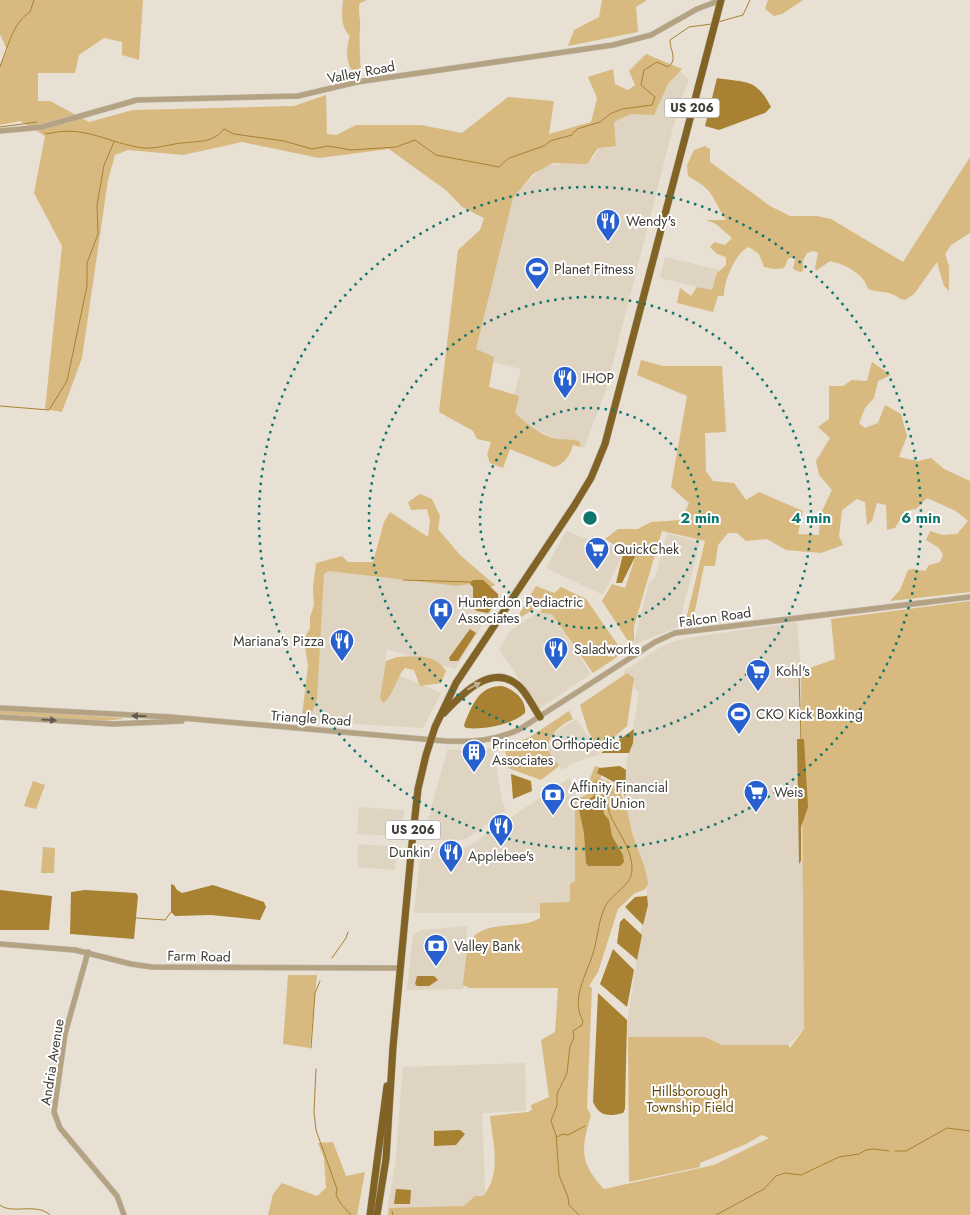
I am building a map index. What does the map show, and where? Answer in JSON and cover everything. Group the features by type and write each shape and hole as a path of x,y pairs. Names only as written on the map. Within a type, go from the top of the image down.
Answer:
{"highway":[{"name":"US 206","path":"377,1215 386,1159 393,1047 416,802 430,740 456,683 574,506 591,478 605,444 720,0"},
{"path":"439,719 470,687 488,679 498,678 512,682 520,688 540,717"},
{"name":"US 206","path":"370,1215 393,1047"}],"street":[{"name":"Valley Road","path":"0,132 42,127 137,100 298,96 357,82 613,45 651,34 697,9 720,0"},
{"name":"Falcon Road","path":"430,740 468,742 497,739 540,717 655,642 675,633 970,597"},
{"name":"Triangle Road","path":"0,708 170,717 430,740"},
{"name":"Triangle Road","path":"0,717 114,724 190,720"},
{"name":"Farm Road","path":"0,944 88,952 131,964 152,967 400,968"},
{"name":"Andria Avenue","path":"88,952 65,1034 54,1112 60,1128 116,1196 124,1215"}],"shaded area":[{"path":"679,71 689,79 678,108 606,390 584,448 507,420 521,369 471,356 514,195 543,167 594,158 600,146 608,147 610,120 665,85"},
{"path":"717,78 755,86 771,107 765,113 719,130 705,126"},
{"path":"665,257 719,270 714,291 660,278"},
{"path":"566,531 590,540 599,540 624,552 603,595 546,568"},
{"path":"667,533 700,542 678,627 633,645 649,583 655,578"},
{"path":"628,548 634,551 636,555 622,583 616,583 624,550"},
{"path":"323,566 484,582 501,596 455,669 387,649 381,701 396,674 441,693 423,728 307,721"},
{"path":"473,580 483,580 498,594 498,600 488,613 477,611 473,608 473,587 470,584"},
{"path":"547,606 591,674 539,709 499,649 511,630"},
{"path":"797,622 801,671 804,1029 787,1046 722,1045 705,1037 625,1037 647,890 628,822 623,785 639,693 623,672 657,649 672,642"},
{"path":"470,629 476,633 458,661 450,661 449,658"},
{"path":"502,686 519,696 524,704 525,713 505,724 481,728 466,728 464,726 465,722 478,697 488,689"},
{"path":"576,719 600,754 573,763 562,770 542,741"},
{"path":"634,729 633,743 629,753 601,753"},
{"path":"797,739 804,739 808,807 801,827 801,861 799,864"},
{"path":"493,748 502,800 506,810 466,839 448,841 433,839 428,833 427,824 447,750"},
{"path":"620,766 626,770 625,796 614,782 597,773 599,768"},
{"path":"511,774 531,781 532,791 513,799"},
{"path":"569,778 576,790 577,913 414,913 420,858 423,852 432,848 459,849 469,846"},
{"path":"597,796 602,801 604,814 609,820 612,836 623,855 624,862 620,866 588,866 586,863 584,833 578,805"},
{"path":"359,807 404,810 402,834 398,836 357,834"},
{"path":"358,844 398,847 395,870 357,867"},
{"path":"171,884 182,893 213,885 264,902 266,907 260,920 211,915 175,916 171,912"},
{"path":"0,890 52,896 49,930 0,930"},
{"path":"85,890 136,893 138,896 134,939 70,934 71,892"},
{"path":"647,896 648,905 643,925 625,907 635,897"},
{"path":"624,918 642,935 637,960 617,943 620,922"},
{"path":"467,926 464,989 407,990 413,934 421,930"},
{"path":"613,949 634,970 627,1007 600,984"},
{"path":"417,976 434,976 438,980 429,986 417,986 415,984"},
{"path":"598,993 627,1020 625,1109 623,1113 613,1115 601,1113 593,1102"},
{"path":"525,1063 526,1111 482,1113 486,1209 387,1211 395,1165 403,1067"},
{"path":"460,1130 465,1134 456,1145 434,1146 434,1131"},
{"path":"396,1189 411,1190 410,1204 394,1204"}],"green space":[{"path":"0,0 143,0 139,60 122,55 122,42 104,38 79,55 75,73 38,73 38,101 50,101 89,122 133,110 294,106 326,95 327,134 336,135 356,125 421,125 462,133 508,97 554,101 549,134 591,122 597,98 588,77 613,69 615,84 628,90 635,85 629,71 646,54 682,69 668,84 654,115 631,114 614,122 616,146 598,148 587,164 553,163 533,174 513,198 476,349 494,357 489,387 519,396 515,413 541,433 554,438 579,441 581,447 573,445 566,459 554,467 510,449 503,468 490,463 487,455 491,442 477,439 473,431 439,412 458,250 480,230 484,218 462,207 447,191 389,149 319,158 242,142 183,155 128,150 115,155 108,180 82,358 62,412 45,409 62,246 34,193 45,136 20,121 0,125 0,64 7,50 0,34"},
{"path":"343,0 367,0 360,3 359,6 361,73 355,75 347,57 350,36 343,24"},
{"path":"602,0 647,0 636,7 638,32 568,46 574,30 599,17"},
{"path":"768,0 803,0 782,14 774,16 765,9"},
{"path":"705,146 710,149 710,162 770,206 790,216 817,216 831,219 903,262 970,157 970,233 951,245 945,254 949,266 949,291 944,286 937,262 914,294 905,300 891,294 868,289 866,283 858,274 835,262 830,261 816,271 818,253 814,251 807,253 803,261 803,271 800,272 793,269 796,256 788,259 784,268 764,267 759,254 749,247 739,255 731,268 724,296 718,296 713,312 677,303 680,288 691,296 697,287 712,290 717,273 726,265 726,257 717,254 710,247 714,242 725,245 732,238 716,224 706,220 726,220 708,190 688,176 687,165 694,150"},
{"path":"641,360 663,366 722,366 726,432 705,433 706,471 713,481 734,483 746,500 759,492 803,511 798,534 819,535 820,515 832,490 819,475 816,461 830,438 818,427 829,419 829,386 843,386 852,380 867,381 872,362 891,375 878,381 874,398 865,408 859,423 865,428 878,423 885,405 901,414 907,436 899,457 918,461 931,458 944,469 970,481 970,592 890,601 900,590 908,570 925,571 929,565 940,562 943,555 939,548 926,540 930,531 943,535 957,534 968,521 956,511 927,498 916,509 905,511 895,528 887,530 886,505 877,503 872,521 867,525 865,502 857,499 842,510 839,536 843,545 821,553 786,550 767,539 746,541 737,533 728,533 718,545 715,566 704,566 692,625 685,624 705,541 662,531 634,626 634,640 630,644 602,601 612,584 625,588 637,552 629,546 621,549 605,539 618,529 638,529 651,522 681,520 689,503 671,487 687,396 637,375"},
{"path":"420,494 432,499 440,516 438,529 460,555 495,585 489,588 476,583 458,586 329,571 324,574 317,699 310,718 305,720 302,716 308,666 304,639 310,628 310,617 314,605 313,588 316,563 342,556 348,562 373,562 384,522 390,512 428,537 430,521 427,509 411,510 408,502"},
{"path":"536,586 554,593 561,587 586,599 620,648 617,657 593,673 552,614 541,613 542,604 515,621"},
{"name":"Hillsborough Township Field","path":"970,601 970,1215 388,1215 389,1208 464,1206 475,1196 483,1196 493,1178 495,1158 490,1116 528,1112 532,1110 531,1105 549,1097 541,1040 555,1032 558,988 469,988 463,985 466,959 470,942 475,935 483,930 536,920 540,918 540,903 570,902 570,884 575,881 575,800 588,794 587,786 595,766 601,768 601,779 610,782 621,794 625,802 648,884 644,890 635,893 618,909 598,972 589,986 592,988 587,1108 591,1115 584,1146 586,1163 604,1189 714,1165 769,1138 762,1135 746,1144 700,1163 700,1167 629,1182 628,1037 705,1037 722,1045 788,1045 790,1048 804,1029 801,671 835,659 831,619"},
{"path":"397,657 431,658 442,665 446,671 441,683 420,686 414,670 405,668 390,695 383,703 380,698 386,661"},
{"path":"627,673 634,678 627,726 599,750 588,731 580,705"},
{"path":"0,710 123,719 104,721 0,714"},
{"path":"569,711 573,719 553,734 547,749 559,766 541,780 508,768 505,747 530,737"},
{"path":"33,781 45,785 36,809 24,806"},
{"path":"43,847 55,848 54,873 41,873"},
{"path":"288,975 317,975 310,1048 283,1044"},
{"path":"333,1142 346,1176 365,1172 357,1215 268,1215 273,1194 282,1183 317,1196 326,1188 324,1158 318,1143"}],"waterway":[{"path":"0,67 15,29 24,16 30,12 34,0"},
{"path":"718,22 743,15 750,0"},
{"path":"45,133 73,131 144,148 210,139 220,134 224,129 234,134 284,141 312,149 328,146 351,150 396,147 415,140 436,155 499,167 509,158 544,146 550,141 572,135 577,129 600,122 610,114 622,109 652,105 655,97 641,85 644,70 657,62 668,67 673,61 670,40 689,27 712,24"},
{"path":"0,127 37,122"},
{"path":"0,406 49,410 67,381 87,286 87,263 98,234 97,205 104,165 114,142"},
{"path":"403,580 472,582"},
{"path":"799,674 801,740"},
{"path":"594,797 596,781"},
{"path":"579,1215 569,1205 568,1197 559,1175 556,1135 551,1121 557,1105 557,1094 567,1073 570,1046 574,1038 573,1031 582,1025 583,1021 579,1012 579,993 595,946 602,914 610,899 628,881 632,870 628,850 611,817 602,794 595,789"},
{"path":"136,918 165,920 171,912"},
{"path":"332,958 348,932"},
{"path":"311,1048 315,993 320,981"},
{"path":"316,1069 314,1112 316,1130 337,1189 336,1195 351,1215"},
{"path":"557,1137 563,1134 568,1135 585,1126"},
{"path":"895,1151 906,1151 947,1128 970,1131"},
{"path":"716,1215 764,1189 776,1176 785,1173 801,1175 839,1157 859,1154 866,1150 889,1151"},
{"path":"0,1205 11,1209 38,1209 50,1215"},
{"path":"392,1211 393,1215"}],"place":[{"name":"Wendy's","path":"608,242"},
{"name":"Planet Fitness","path":"537,290"},
{"name":"IHOP","path":"565,399"},
{"name":"QuickChek","path":"597,570"},
{"name":"Hunterdon Pediactric Associates","path":"441,631"},
{"name":"Mariana's Pizza","path":"342,662"},
{"name":"Saladworks","path":"556,670"},
{"name":"Kohl's","path":"758,692"},
{"name":"CKO Kick Boxking","path":"739,735"},
{"name":"Princeton Orthopedic Associates","path":"474,773"},
{"name":"Weis","path":"756,813"},
{"name":"Affinity Financial Credit Union","path":"553,816"},
{"name":"Applebee's","path":"501,847"},
{"name":"Dunkin'","path":"451,873"},
{"name":"Valley Bank","path":"436,967"}]}
